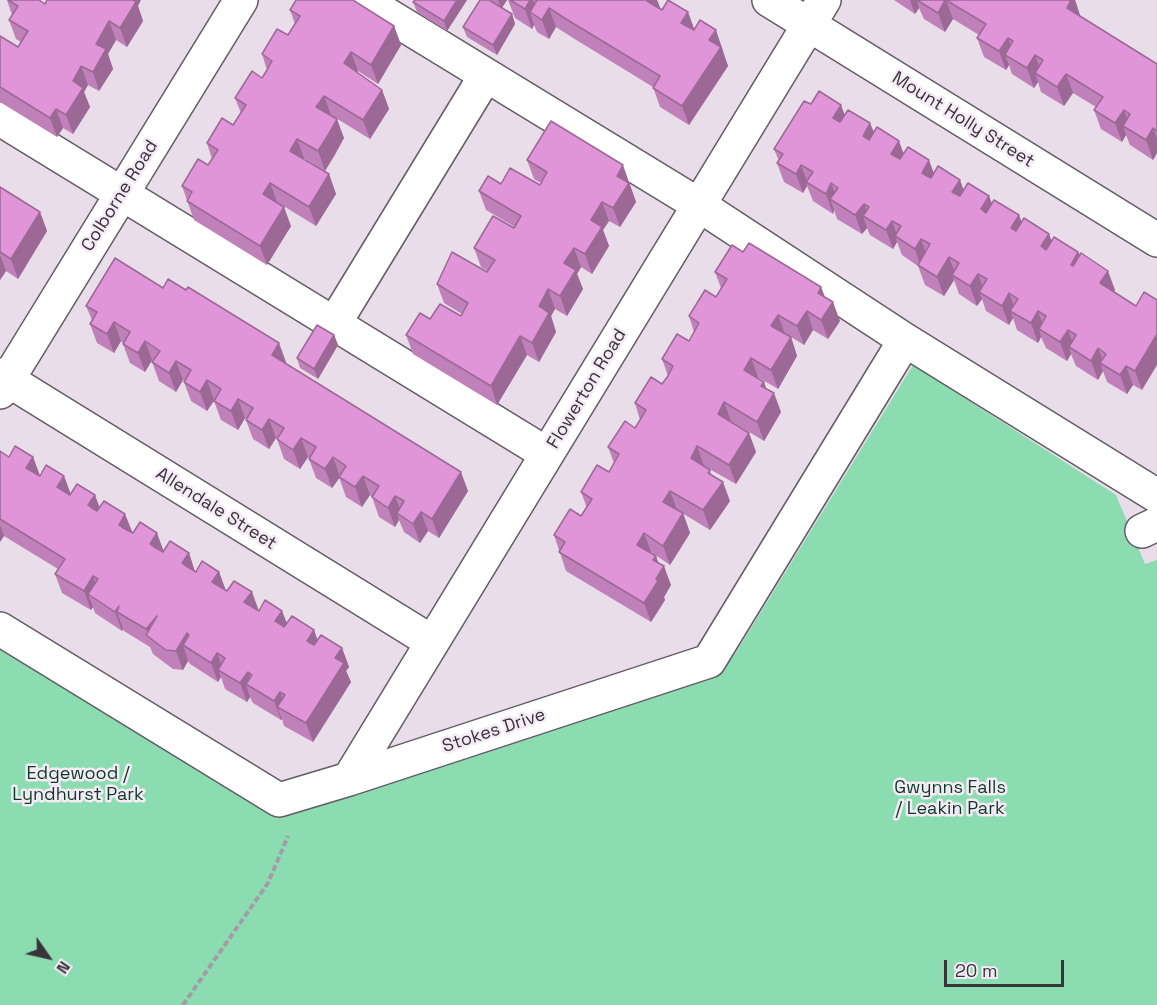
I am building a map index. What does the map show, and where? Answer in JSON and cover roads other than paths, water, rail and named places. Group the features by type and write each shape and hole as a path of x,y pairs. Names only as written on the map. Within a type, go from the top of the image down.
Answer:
{"street":[{"name":"Colborne Road","path":"2,382 122,194 241,0"},
{"path":"363,0 699,205 905,340 1157,496"},
{"name":"Mount Holly Street","path":"769,0 817,13 1157,240"},
{"name":"Flowerton Road","path":"349,779 817,13"},
{"path":"334,324 486,75"},
{"path":"0,119 547,454"},
{"name":"Stokes Drive","path":"0,628 279,800 349,779 709,661 905,340"},
{"name":"Allendale Street","path":"2,382 432,642"}],"park label":[{"name":"Edgewood / Lyndhurst Park","path":"78,784"},
{"name":"Gwynns Falls / Leakin Park","path":"950,798"}]}
